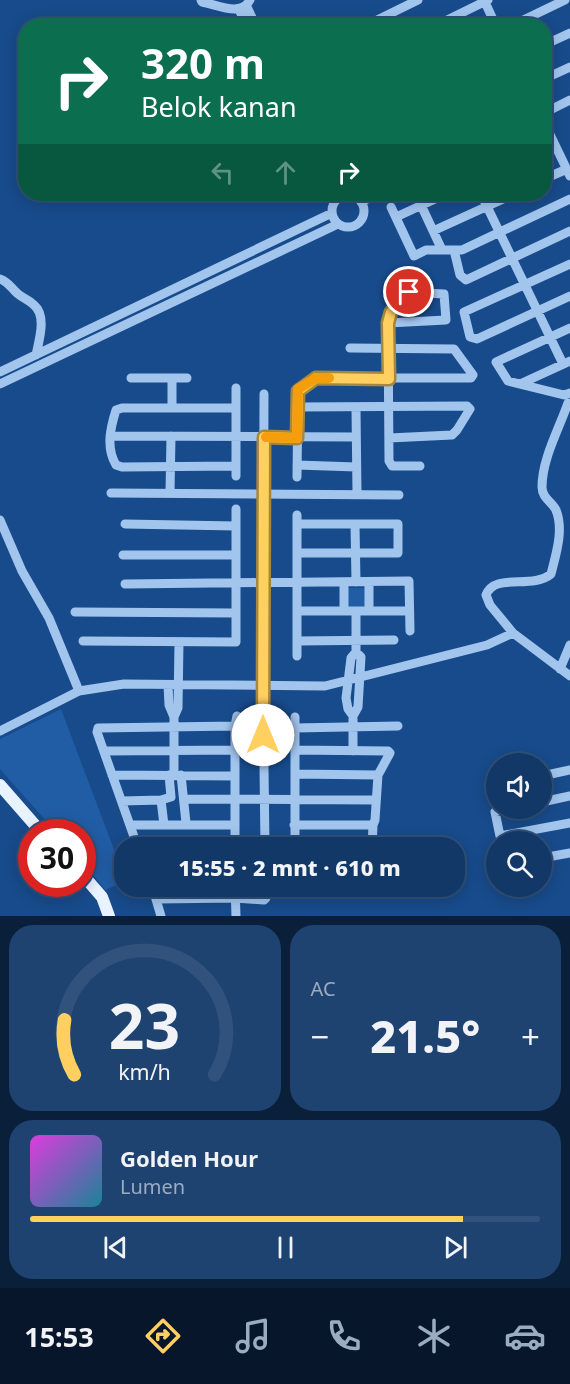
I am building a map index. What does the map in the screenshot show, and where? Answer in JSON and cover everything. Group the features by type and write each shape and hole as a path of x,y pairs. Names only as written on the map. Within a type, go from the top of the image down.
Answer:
{"main road":[{"path":"0,785 30,819"},
{"path":"96,890 102,897 109,916"}],"street":[{"path":"201,0 202,2 245,6"},
{"path":"381,18 418,0"},
{"path":"528,18 565,0"},
{"path":"451,18 486,1 493,18"},
{"path":"552,41 570,33"},
{"path":"552,75 570,67"},
{"path":"552,109 570,100"},
{"path":"552,138 568,172 552,177"},
{"path":"391,207 414,256 426,250 462,250 570,199"},
{"path":"336,201 332,213 338,224"},
{"path":"396,217 431,201"},
{"path":"484,201 550,337 567,362 520,384"},
{"path":"433,231 498,201"},
{"path":"0,372 36,355 74,343 338,224 351,227 362,220 364,208 361,202"},
{"path":"422,205 442,250"},
{"path":"0,384 74,343 332,213"},
{"path":"454,250 460,275 466,280 570,231"},
{"path":"570,264 464,312 470,337 477,339 570,296"},
{"path":"0,279 8,282 17,293 35,305 38,310 41,322 36,355"},
{"path":"388,323 446,320 444,294 442,292 409,292 391,312 388,323 389,461 392,466 420,466"},
{"path":"570,328 496,363 508,381 564,395 570,393"},
{"path":"297,477 298,389 316,378 471,378 473,373 454,349 350,348"},
{"path":"130,378 187,378"},
{"path":"172,378 172,407"},
{"path":"236,388 236,408 236,437 236,471 116,465 110,450 110,436 116,410 128,407 236,408"},
{"path":"264,394 265,837"},
{"path":"568,404 547,461 542,487 543,495 554,507 559,521 559,537 550,574 536,582 498,583 488,590 486,595 490,605 513,633 570,676"},
{"path":"298,407 467,406 470,409 452,435 390,438"},
{"path":"356,408 357,494"},
{"path":"110,436 355,437"},
{"path":"170,494 171,436"},
{"path":"297,465 356,467"},
{"path":"111,493 399,495"},
{"path":"83,641 236,642 236,509"},
{"path":"297,553 398,553 398,524 355,524 297,519 297,553 297,656"},
{"path":"0,520 22,571 49,618 76,692"},
{"path":"125,524 236,526"},
{"path":"355,524 356,582"},
{"path":"123,555 236,555"},
{"path":"125,584 409,581 410,631"},
{"path":"344,582 344,611"},
{"path":"369,582 369,611"},
{"path":"297,611 409,611"},
{"path":"353,716 346,705 351,658 356,652 356,611"},
{"path":"75,612 236,614"},
{"path":"0,730 76,692 124,684 325,686 487,645 513,633"},
{"path":"297,641 394,640"},
{"path":"179,642 178,708 174,722 173,749 175,775 182,798 376,800"},
{"path":"560,669 570,645"},
{"path":"353,751 353,716 358,707 361,657 356,652"},
{"path":"168,685 169,705 174,722"},
{"path":"295,717 295,837"},
{"path":"134,837 97,732 100,727 236,721 235,837"},
{"path":"295,728 398,726"},
{"path":"104,751 236,750"},
{"path":"295,750 390,751 378,774 372,837"},
{"path":"552,774 570,770"},
{"path":"295,774 378,774"},
{"path":"112,775 235,776"},
{"path":"122,801 161,800 171,797 175,775"},
{"path":"552,800 570,796"},
{"path":"185,799 186,824"},
{"path":"161,800 164,825"},
{"path":"496,819 500,836 570,823"},
{"path":"130,825 234,825"},
{"path":"294,825 373,825"},
{"path":"552,856 570,853"},
{"path":"161,916 157,899 264,900 266,897"},
{"path":"235,898 236,916"}],"shaded area":[{"path":"348,588 366,588 366,607 348,608"},
{"path":"61,709 114,849 114,886 105,890 96,879 96,819 44,819 0,769 0,739"}],"slow traffic":[{"path":"266,437 297,438 298,389 316,378 329,378"}],"route":[{"path":"263,735 264,437 297,438 298,391 316,378 389,379 388,323 391,312 409,292"}]}
